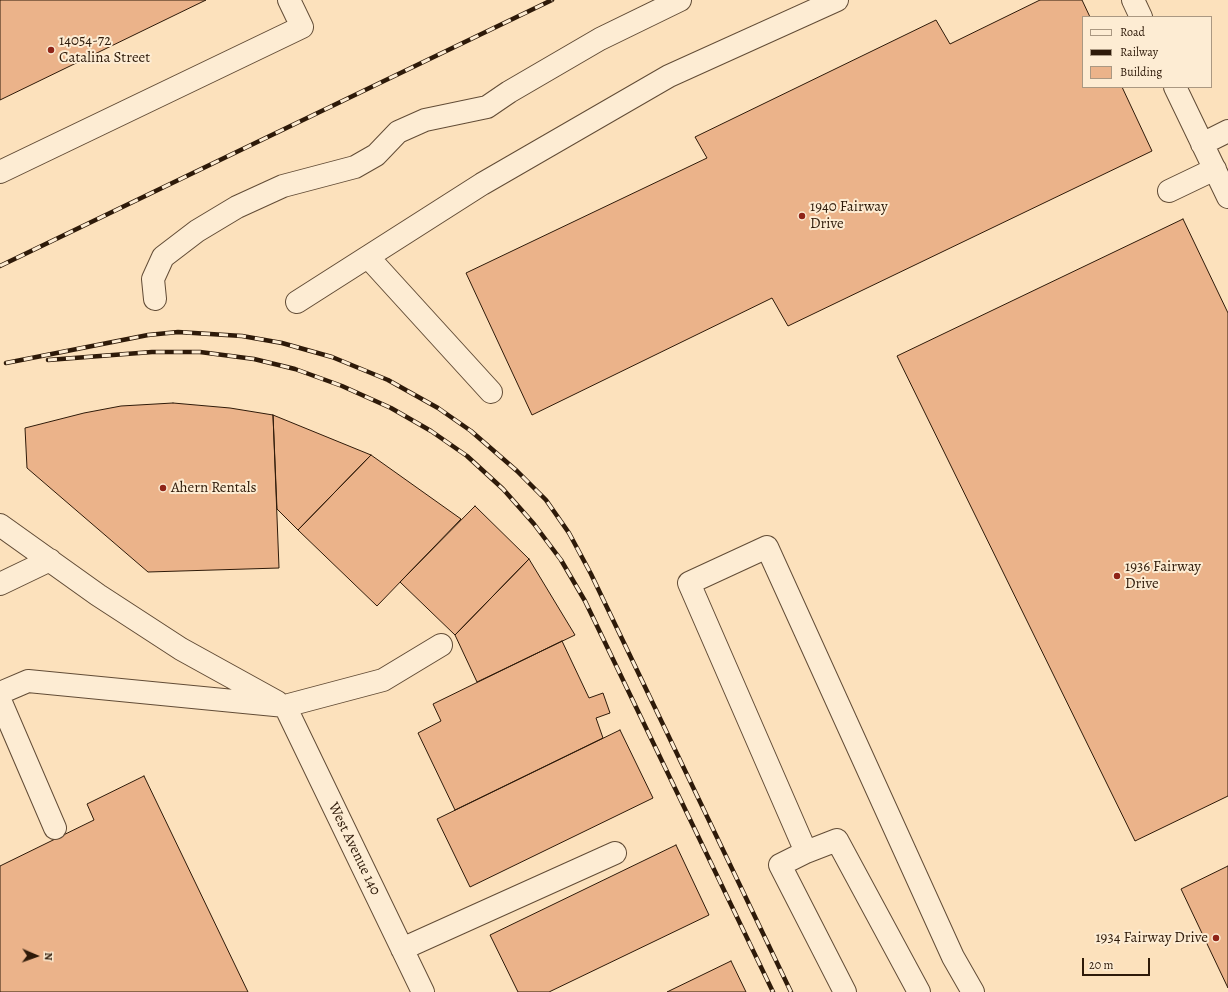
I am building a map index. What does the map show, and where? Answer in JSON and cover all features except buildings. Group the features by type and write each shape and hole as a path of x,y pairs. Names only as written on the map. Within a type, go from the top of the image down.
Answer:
{"street":[{"path":"0,172 302,27 289,0"},
{"path":"155,299 152,280 163,257 198,231 237,207 283,186 355,167 376,155 398,132 425,120 487,107 509,92 600,39 680,0"},
{"path":"297,302 482,184 669,76 838,0"},
{"path":"1133,0 1141,16"},
{"path":"1175,88 1228,197"},
{"path":"1202,144 1228,131"},
{"path":"1169,191 1215,169"},
{"path":"368,257 491,392"},
{"path":"0,525 98,595 181,649 285,706"},
{"path":"806,852 689,583 767,547 953,957 973,992"},
{"path":"0,584 50,560"},
{"path":"0,693 28,681 285,706 383,680 442,645"},
{"path":"0,700 55,828"},
{"name":"West Avenue 140","path":"285,706 423,992"},
{"path":"845,992 780,865 806,852 837,840 919,992"},
{"path":"402,949 615,853"}],"railway":[{"path":"0,266 552,0"},
{"path":"6,363 148,335 178,332 242,336 282,343 332,357 388,380 438,408 471,431 517,471 546,500 569,533 591,574 791,992"},
{"path":"48,360 152,352 200,352 254,359 295,369 342,386 391,408 431,431 467,456 503,489 534,524 561,560 585,601 773,992"}],"place":[{"name":"14054-72 Catalina Street","path":"51,50"},
{"name":"1940 Fairway Drive","path":"802,216"},
{"name":"Ahern Rentals","path":"163,488"},
{"name":"1936 Fairway Drive","path":"1117,576"},
{"name":"1934 Fairway Drive","path":"1216,938"}]}
